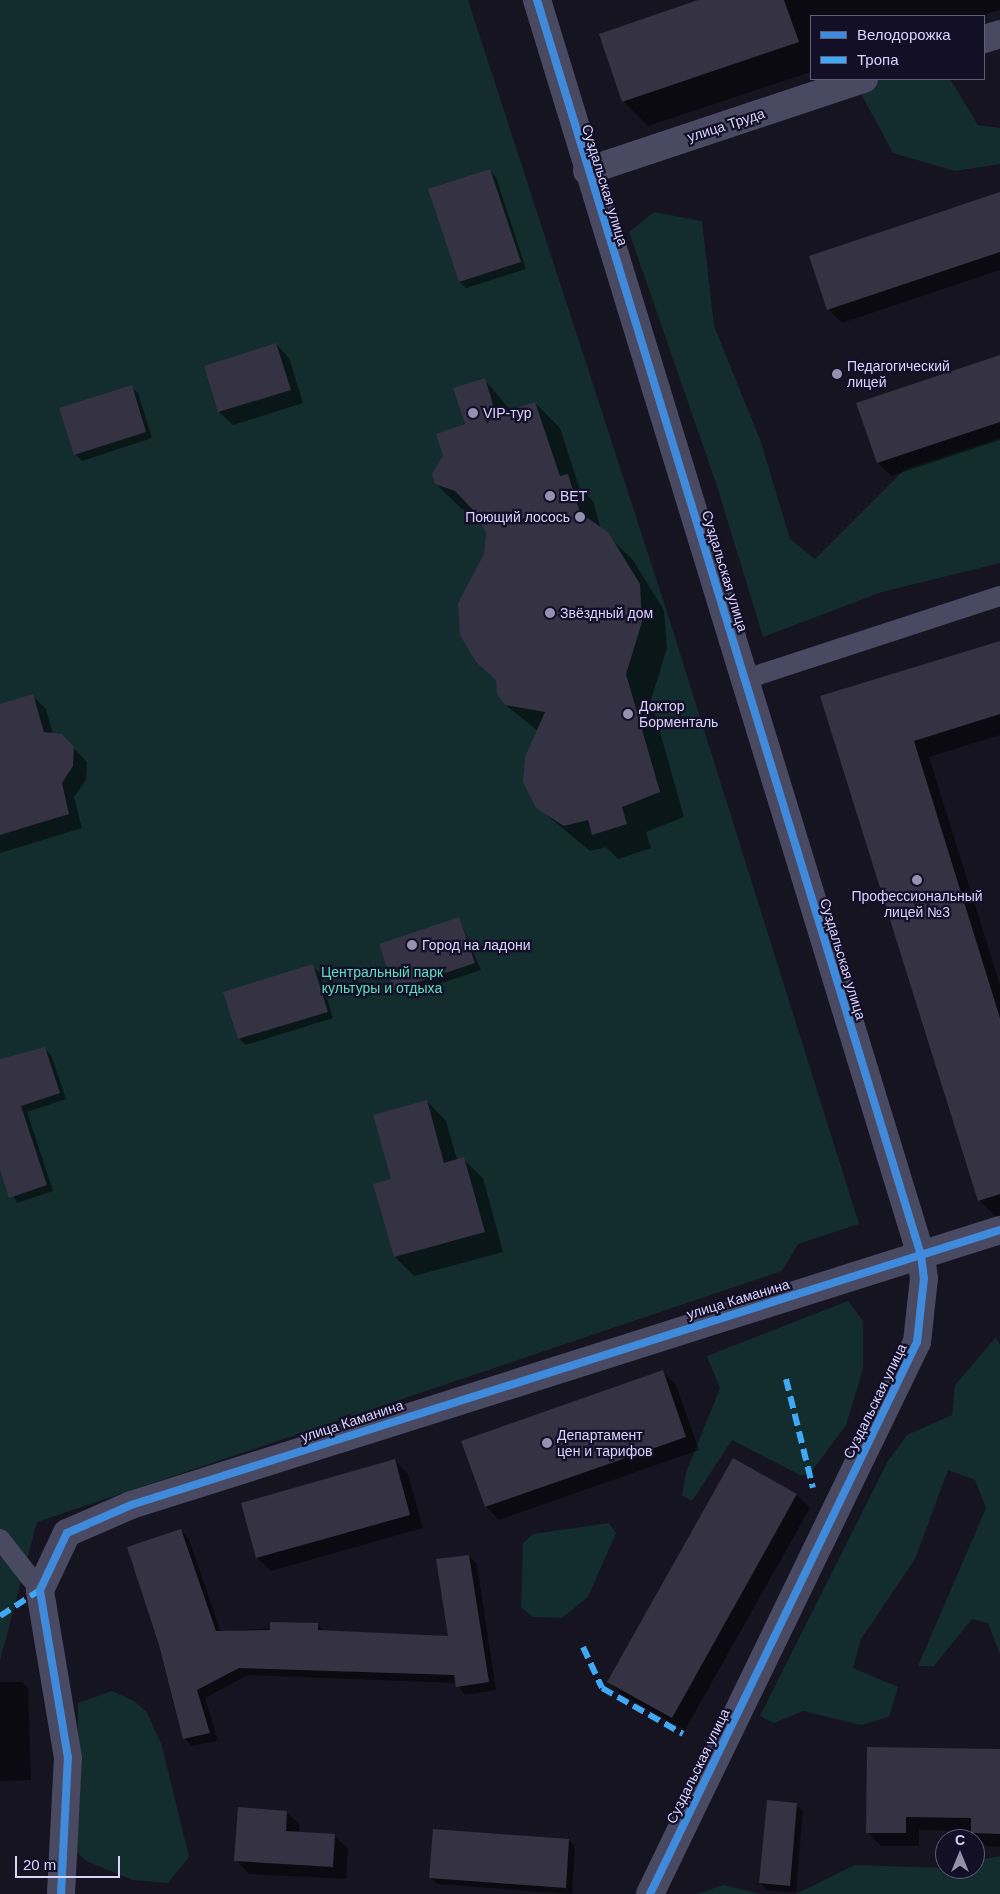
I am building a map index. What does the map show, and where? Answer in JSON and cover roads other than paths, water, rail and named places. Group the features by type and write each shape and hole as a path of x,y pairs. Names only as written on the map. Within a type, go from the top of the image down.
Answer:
{"street":[{"name":"Суздальская улица","path":"537,0 921,1255 924,1278 918,1342 650,1894"},
{"path":"985,39 1000,34"},
{"name":"улица Труда","path":"588,171 861,80"},
{"name":"улица Каманина","path":"40,1590 67,1533 131,1505 1000,1230"},
{"path":"40,1590 68,1758 61,1894"}],"lane":[{"path":"746,679 1000,596"},
{"path":"0,1539 40,1590"}],"place":[{"name":"Педагогический лицей","path":"837,374"},
{"name":"VIP-тур","path":"473,413"},
{"name":"BET","path":"550,496"},
{"name":"Поющий лосось","path":"580,517"},
{"name":"Звёздный дом","path":"550,613"},
{"name":"Доктор Борменталь","path":"628,714"},
{"name":"Профессиональный лицей №3","path":"917,880"},
{"name":"Город на ладони","path":"412,945"},
{"name":"Департамент цен и тарифов","path":"547,1443"}],"park label":[{"name":"Центральный парк культуры и отдыха","path":"382,980"}]}
